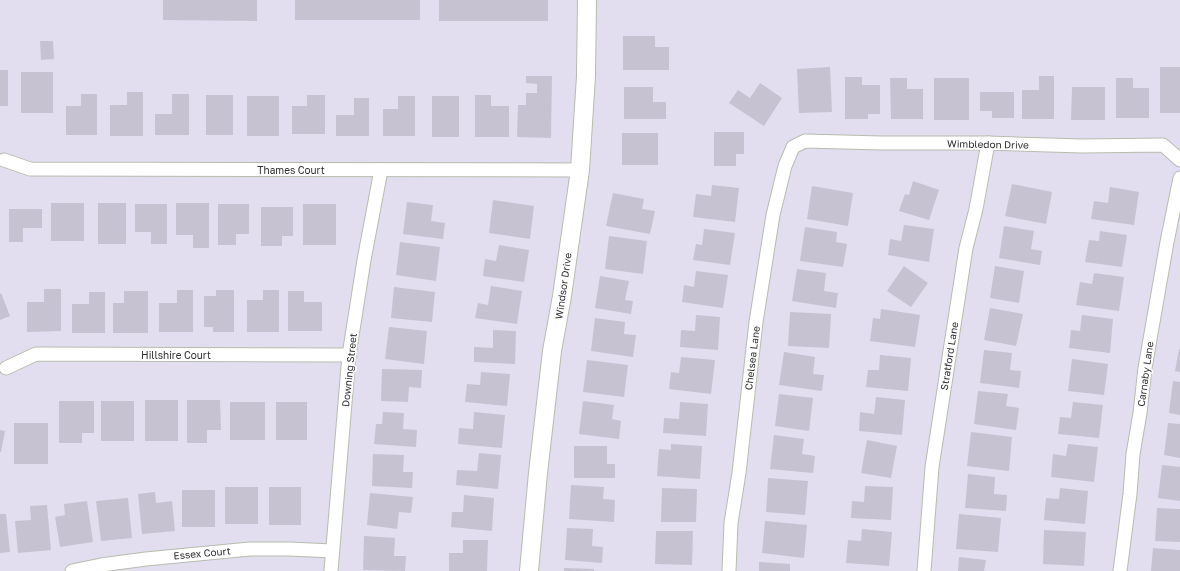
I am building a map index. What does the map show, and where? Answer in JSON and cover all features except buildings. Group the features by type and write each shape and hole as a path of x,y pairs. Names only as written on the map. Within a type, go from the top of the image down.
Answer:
{"street":[{"name":"Windsor Drive","path":"529,571 538,473 552,359 580,170 586,76 587,0"},
{"name":"Wimbledon Drive","path":"793,147 805,141 988,143 1082,146 1163,145 1180,160"},
{"name":"Stratford Lane","path":"924,571 932,467 966,248 976,209 988,143"},
{"name":"Chelsea Lane","path":"729,571 731,522 739,473 756,322 773,215 785,166 793,147"},
{"name":"Thames Court","path":"4,160 30,169 580,170"},
{"name":"Downing Street","path":"331,571 350,356 364,260 381,170"},
{"name":"Carnaby Lane","path":"1120,571 1130,494 1133,454 1140,413 1145,368 1180,178"},
{"name":"Hillshire Court","path":"6,368 36,354 350,356"},
{"name":"Essex Court","path":"72,571 101,565 146,559 250,548 332,551"}]}
